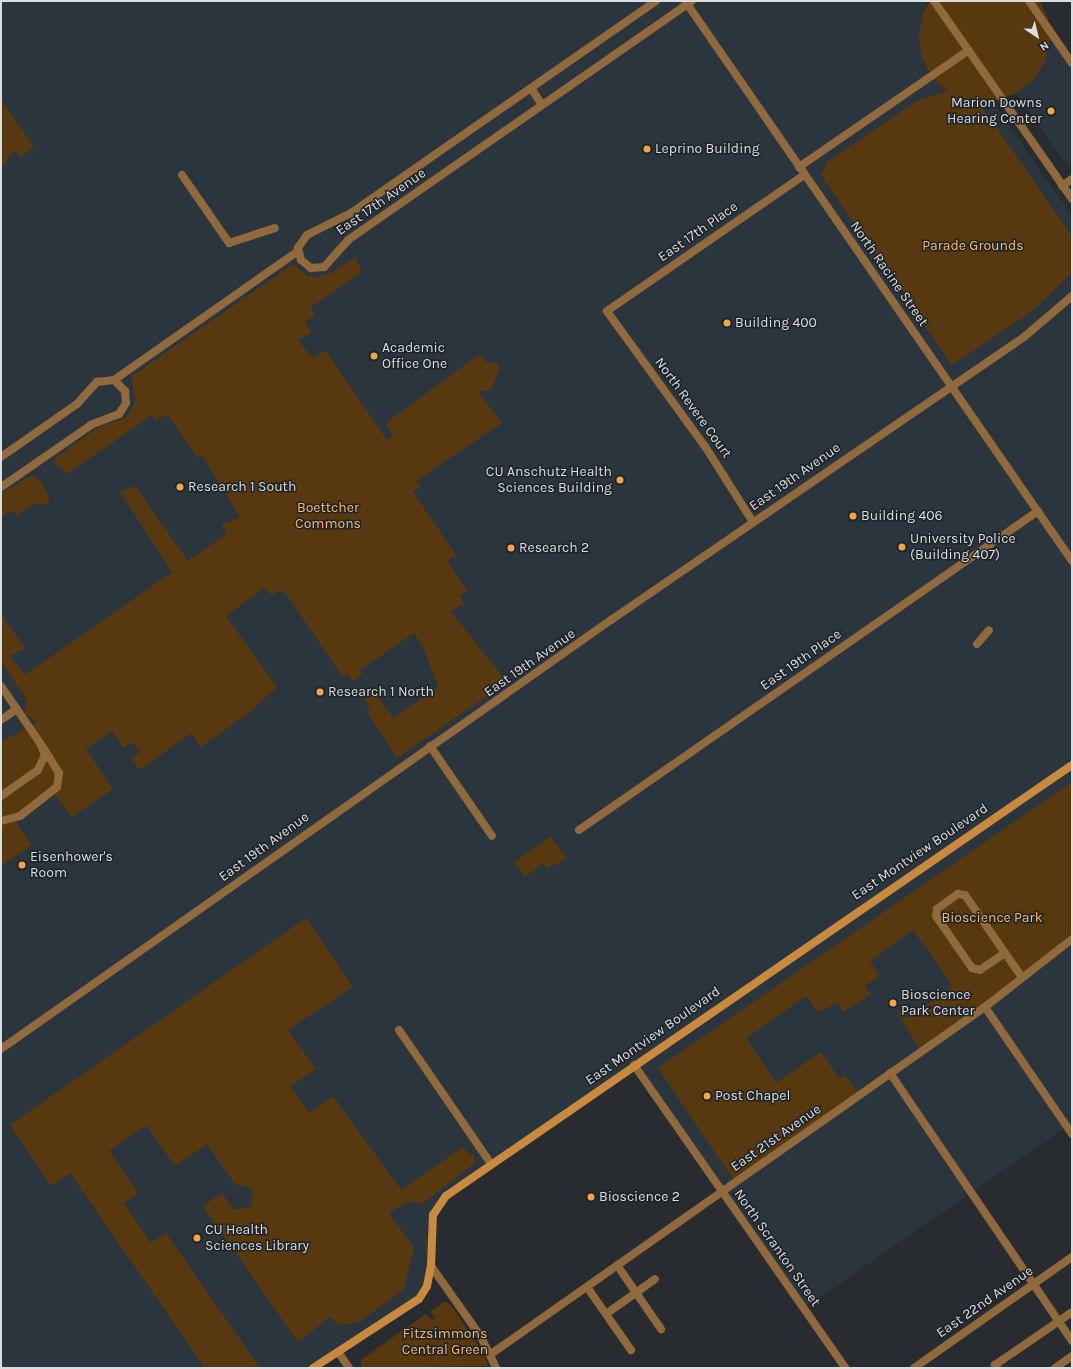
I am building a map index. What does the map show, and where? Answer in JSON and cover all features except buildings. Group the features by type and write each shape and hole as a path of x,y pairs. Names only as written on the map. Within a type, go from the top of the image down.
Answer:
{"street":[{"name":"East 17th Avenue","path":"656,1 340,220 310,233 298,251 308,266 324,267 348,240 688,2"},
{"path":"934,1 1072,199"},
{"path":"1029,1 1072,63"},
{"name":"North Racine Street","path":"688,2 804,175 1072,561"},
{"path":"799,167 969,50"},
{"path":"531,88 542,105"},
{"path":"182,175 229,243 275,228"},
{"name":"East 17th Place","path":"607,311 804,175"},
{"path":"1062,186 1072,179"},
{"path":"1,457 77,404 97,382 114,380 298,251"},
{"name":"East 19th Avenue","path":"1,1049 430,746 950,385 1049,319 1072,296"},
{"name":"North Revere Court","path":"607,311 706,448 753,522"},
{"path":"1,487 91,425 122,412 126,393 114,380"},
{"name":"East 19th Place","path":"579,830 1038,511"},
{"path":"977,644 989,630"},
{"path":"1,686 58,770 58,785 20,816 1,821"},
{"path":"1,720 17,710"},
{"path":"1,796 40,768 45,755 40,743"},
{"path":"430,746 492,836"},
{"name":"East Montview Boulevard","path":"313,1368 339,1353 419,1299 427,1286 431,1266 432,1222 437,1207 491,1164 1071,767"},
{"path":"1005,953 980,970 972,968 936,916 937,908 958,894 965,895 1021,976"},
{"name":"East 21st Avenue","path":"491,1354 985,1007 1021,976 1072,939"},
{"path":"985,1007 1072,1134"},
{"path":"399,1030 491,1164"},
{"name":"North Scranton Street","path":"634,1065 845,1368"},
{"path":"890,1073 1072,1341"},
{"name":"East 22nd Avenue","path":"914,1368 1072,1257"},
{"path":"617,1265 661,1329"},
{"path":"431,1266 491,1354 496,1368"},
{"path":"606,1314 655,1280"},
{"path":"587,1286 631,1350"},
{"path":"997,1368 995,1365 1072,1312"},
{"path":"339,1353 349,1368"},
{"path":"1055,1368 1072,1356"}],"shaded area":[{"path":"1,1 922,1 1072,216 1072,1123 803,1309 633,1065 437,1207 431,1266 419,1299 313,1368 1,1368"},
{"name":"Marion Downs Hearing Center","path":"953,1 1029,1 1072,63 1072,166 1062,159"}],"green space":[{"name":"Parade Grounds","path":"930,1 1040,1 1048,19 1050,40 1045,61 1033,80 1015,94 994,101 978,101 1072,236 1072,273 1032,311 952,365 821,175 827,162 917,101 948,91 933,78 922,58 919,36 923,13"},
{"path":"1,99 34,147 20,157 15,150 1,168"},
{"name":"Boettcher Commons","path":"355,257 362,272 310,308 315,315 305,322 312,332 298,341 313,358 325,350 387,440 394,436 387,426 388,421 480,354 488,364 494,360 500,368 491,390 478,392 502,423 416,481 421,487 413,492 456,555 447,561 468,591 460,596 464,603 451,612 507,682 397,758 366,710 370,707 364,698 374,690 393,718 438,687 423,647 414,633 360,670 363,674 352,682 347,673 342,676 287,595 280,590 272,595 264,588 226,616 277,687 250,712 201,747 191,733 140,770 131,758 140,752 133,742 124,748 112,731 86,749 113,789 72,817 53,792 14,819 32,845 1,866 1,742 37,722 25,713 26,698 1,662 1,614 25,648 10,656 25,675 172,572 120,492 135,486 188,561 227,534 221,525 240,517 202,455 198,458 167,414 156,421 152,415 67,474 54,463 55,459 97,428 127,417 135,402 132,376 293,264 307,276 317,277 331,273"},
{"path":"32,475 42,482 50,501 45,505 35,503 17,516 12,510 1,518 1,494"},
{"name":"Bioscience Park","path":"1072,782 1072,942 921,1051 898,1014 902,1010 908,1018 953,986 913,930 870,961 880,976 865,986 871,994 844,1012 838,1003 818,1012 806,996 746,1038 776,1083 821,1052 840,1079 845,1075 860,1095 735,1182 658,1068"},
{"path":"551,836 567,859 547,868 543,863 525,877 514,862"},
{"path":"306,918 353,987 288,1030 316,1069 290,1086 309,1113 333,1096 401,1190 463,1147 470,1156 473,1154 475,1163 423,1203 406,1202 389,1213 414,1248 404,1289 358,1323 338,1325 330,1317 298,1342 203,1206 222,1193 234,1210 252,1206 251,1188 235,1184 207,1144 175,1166 146,1125 109,1151 138,1193 124,1203 151,1243 166,1233 260,1368 205,1368 70,1173 51,1186 10,1125"},
{"name":"Fitzsimmons Central Green","path":"445,1302 450,1304 484,1354 488,1366 361,1368 361,1360 426,1314 431,1320 435,1318 430,1311"}],"place":[{"name":"Marion Downs Hearing Center","path":"1051,111"},
{"name":"Leprino Building","path":"647,149"},
{"name":"Building 400","path":"727,323"},
{"name":"Academic Office One","path":"374,356"},
{"name":"CU Anschutz Health Sciences Building","path":"620,480"},
{"name":"Research 1 South","path":"180,487"},
{"name":"Building 406","path":"853,516"},
{"name":"University Police (Building 407)","path":"902,547"},
{"name":"Research 2","path":"511,548"},
{"name":"Research 1 North","path":"320,692"},
{"name":"Eisenhower's Room","path":"22,865"},
{"name":"Bioscience Park Center","path":"893,1003"},
{"name":"Post Chapel","path":"707,1096"},
{"name":"Bioscience 2","path":"591,1197"},
{"name":"CU Health Sciences Library","path":"197,1238"}]}
